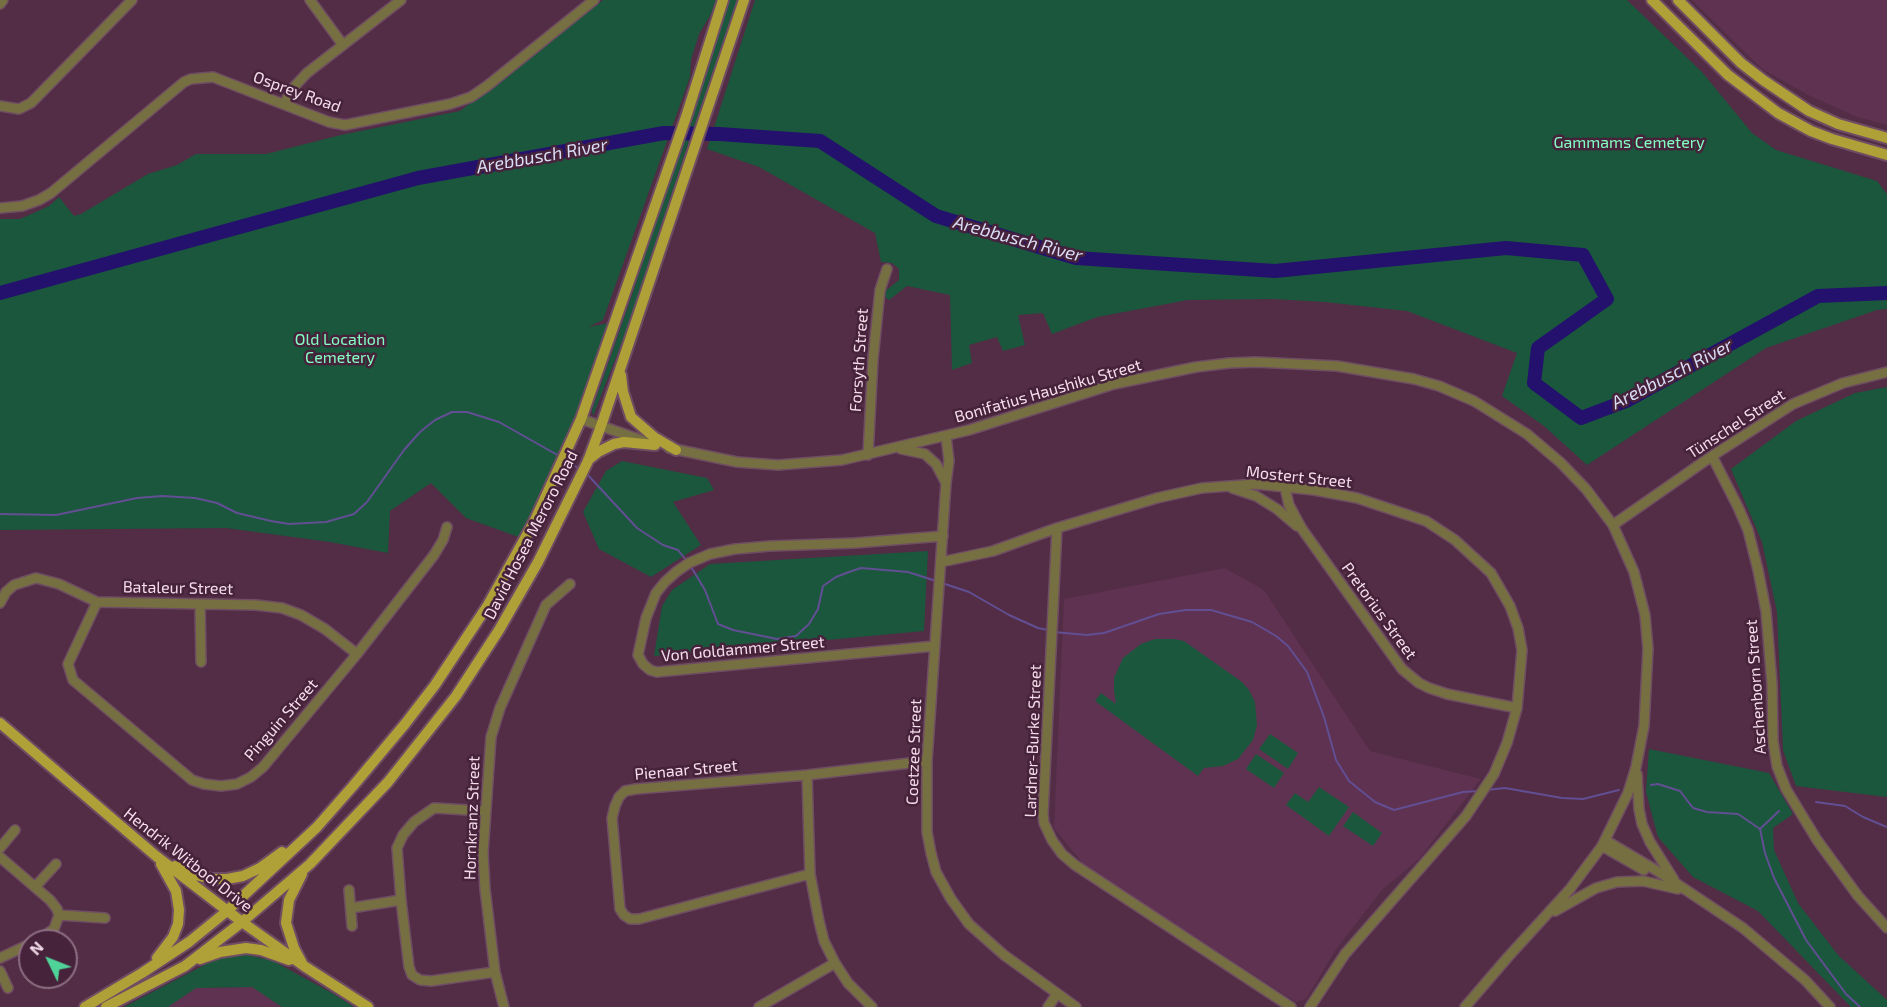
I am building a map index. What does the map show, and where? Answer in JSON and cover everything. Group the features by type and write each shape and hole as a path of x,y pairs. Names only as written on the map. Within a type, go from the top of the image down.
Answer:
{"main road":[{"name":"David Hosea Meroro Road","path":"85,1007 189,942 227,911 316,827 371,766 435,685 488,605 552,485 581,419 686,117 723,0"},
{"name":"David Hosea Meroro Road","path":"106,1007 185,966 242,922 309,864 388,782 456,696 499,630 538,562 587,463 602,426 744,0"},
{"path":"1652,0 1728,75 1778,113 1832,139 1887,155"},
{"path":"1678,0 1741,63 1781,93 1809,111 1839,124 1887,138"},
{"path":"621,371 623,392 631,417 654,437 676,450"},
{"path":"587,463 598,452 614,444 624,442 655,445"},
{"name":"Hendrik Witbooi Drive","path":"0,723 156,856 227,911 304,966 368,1007"},
{"path":"156,856 195,875 212,879 227,879 243,876 260,868 316,827"},
{"path":"142,973 165,950 178,924 179,910 176,891 156,856"},
{"path":"304,966 289,934 287,909 297,882 309,864"},
{"path":"185,966 220,952 246,948 261,950 304,966"}],"street":[{"path":"0,4 3,0"},
{"path":"0,106 19,109 31,103 132,0"},
{"path":"310,0 343,45"},
{"path":"284,104 299,82 401,0"},
{"name":"Osprey Road","path":"0,208 22,206 39,200 66,183 183,82 213,77 329,122 345,125 462,101 487,86 594,0"},
{"name":"Forsyth Street","path":"868,455 873,359 880,290 887,269"},
{"name":"Bonifatius Haushiku Street","path":"581,419 655,445 737,462 778,465 817,463 868,455 969,430 1114,384 1196,367 1256,362 1337,366 1414,379 1439,386 1483,406 1527,434 1561,463 1586,489 1613,525 1638,583 1645,615 1648,649 1644,726 1629,793 1604,843 1582,874 1546,917 1465,1007"},
{"name":"Tünschel Street","path":"1613,525 1712,456 1793,404 1843,383 1887,372"},
{"path":"949,461 955,442 969,430"},
{"name":"Coetzee Street","path":"946,436 949,461 927,761 927,832 936,872 969,924 1005,955 1076,1007"},
{"path":"891,448 909,449 926,454 936,464 946,483"},
{"name":"Aschenborn Street","path":"1712,456 1748,530 1758,570 1766,611 1772,684 1773,741 1777,766 1786,789 1817,840 1858,896 1887,928"},
{"name":"Mostert Street","path":"941,562 993,551 1057,528 1157,498 1202,488 1256,484 1314,490 1357,498 1426,521 1455,540 1481,562 1499,583 1518,628 1522,650 1517,708 1507,743 1494,774 1466,816 1361,934 1335,968 1310,1007"},
{"name":"Pretorius Street","path":"1229,487 1256,496 1302,529"},
{"name":"Pretorius Street","path":"1285,488 1289,505 1302,529 1410,677 1429,688 1447,694 1517,708"},
{"name":"Pinguin Street","path":"97,602 68,664 73,680 192,780 221,786 237,783 263,767 357,654 434,555 441,545 447,527"},
{"name":"Lardner-Burke Street","path":"1057,528 1043,814 1044,823 1052,840 1062,854 1075,865 1291,1007"},
{"name":"Von Goldammer Street","path":"935,646 657,672 643,664 638,655 650,604 665,582 689,563 710,554 770,546 855,543 943,536"},
{"name":"Bataleur Street","path":"0,603 3,591 25,580 36,578 59,584 97,602 256,605 292,611 325,628 357,654"},
{"name":"Hornkranz Street","path":"504,1007 495,972 483,853 491,737 500,708 546,605 570,584"},
{"path":"200,604 201,662"},
{"name":"Pienaar Street","path":"810,874 639,919 630,919 620,909 612,818 619,797 626,791 807,775 927,761"},
{"path":"1636,767 1642,824 1650,842 1675,882"},
{"path":"807,775 810,874 821,931 835,963 848,983 872,1007"},
{"path":"485,811 434,808 414,822 398,842 397,848 401,900 412,975 420,980 431,981 495,972"},
{"path":"0,848 15,830"},
{"path":"1604,843 1675,882 1686,892"},
{"path":"1604,843 1743,928 1805,980 1830,1007"},
{"path":"0,857 54,905 58,915 54,929"},
{"path":"35,887 56,864"},
{"path":"1546,917 1575,898 1596,888 1617,882 1643,881 1686,892"},
{"path":"349,890 352,926"},
{"path":"351,908 401,900"},
{"path":"58,915 105,918"},
{"path":"0,958 18,950"},
{"path":"759,1007 835,963"},
{"path":"0,971 8,988"},
{"path":"1048,1007 1057,994"}],"shaded area":[{"path":"1692,0 1887,0 1887,125 1857,117 1810,96 1762,69"},
{"path":"1225,568 1264,590 1370,751 1481,779 1419,859 1382,890 1337,948 1306,999 1296,1002 1084,865 1054,828 1064,599"},
{"path":"253,987 282,1007 168,1007 196,988"}],"green space":[{"name":"Old Location Cemetery","path":"603,0 716,0 699,34 691,60 690,77 603,320 588,327 615,322 581,419 524,539 466,518 431,483 390,511 388,553 330,542 226,528 0,530 0,219 20,219 49,206 59,197 74,216 81,214 148,174 177,165 196,154 266,154 341,135 460,111"},
{"path":"729,0 737,0 631,319 593,416 592,410"},
{"name":"Gammams Cemetery","path":"755,0 1627,0 1702,72 1752,133 1776,150 1877,181 1887,194 1887,309 1877,310 1766,348 1587,465 1544,426 1502,396 1517,353 1407,311 1273,299 1188,300 1097,317 1052,334 1043,313 1018,315 1025,345 1003,351 997,337 969,345 972,363 952,370 950,295 907,286 889,300 884,296 884,292 899,280 899,269 892,263 881,262 875,233 759,167 707,149"},
{"path":"1887,387 1887,797 1796,786 1783,750 1777,612 1762,542 1731,469 1796,421 1855,393"},
{"path":"622,461 707,478 714,490 673,502 701,545 651,577 599,549 583,512 606,471"},
{"path":"928,551 924,631 654,656 662,606 672,590 710,564"},
{"path":"1155,639 1184,641 1242,682 1249,690 1255,702 1257,725 1253,740 1238,759 1223,766 1204,768 1198,776 1095,701 1101,693 1116,704 1114,678 1123,658 1141,644"},
{"path":"1270,734 1298,753 1288,769 1259,749"},
{"path":"1649,749 1769,773 1793,814 1773,828 1774,850 1798,903 1838,955 1887,1000 1887,1007 1851,1007 1758,911 1693,877 1658,837 1646,792"},
{"path":"1256,754 1284,773 1274,788 1246,769"},
{"path":"1319,787 1349,807 1329,836 1286,805 1295,793 1308,802"},
{"path":"1353,812 1382,833 1373,846 1343,826"},
{"path":"248,955 273,961 354,1007 282,1007 252,987 196,988 168,1007 124,1007 212,961 228,956"}],"waterway":[{"name":"Arebbusch River","path":"0,293 418,178 664,133 719,134 820,141 936,216 1076,258 1275,271 1506,248 1583,255 1607,299 1538,348 1534,383 1581,418 1626,401 1818,296 1887,293"},
{"path":"0,514 56,515 137,498 162,496 195,498 217,503 237,513 289,524 326,522 354,514 367,502 404,450 420,432 435,420 452,412 467,412 499,422 561,457"},
{"path":"566,460 581,470"},
{"path":"586,473 637,528 663,545 678,550 686,560"},
{"path":"690,565 705,590 718,624 733,630 777,639 796,636 809,624 818,609 823,586 849,572 861,568 908,572 936,581"},
{"path":"942,583 969,592 1009,615 1048,630"},
{"path":"1054,632 1087,635 1104,633 1159,614 1186,610 1211,610 1252,622 1288,646 1307,672 1324,717 1336,760 1349,781 1375,802 1394,810 1463,792 1478,791"},
{"path":"1651,785 1658,784 1680,791 1693,808 1707,812 1738,814 1760,829 1774,878 1806,940 1846,994 1860,1007"},
{"path":"1486,790 1505,788 1562,798 1583,799 1619,790"},
{"path":"1816,802 1845,806 1887,827"},
{"path":"1760,829 1779,811"}]}
